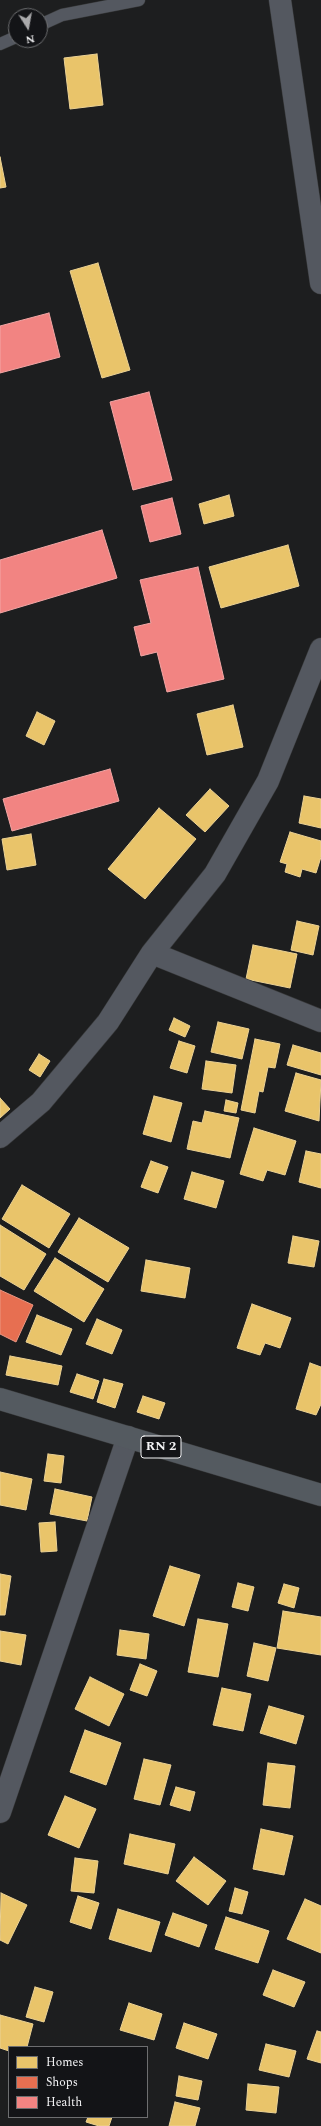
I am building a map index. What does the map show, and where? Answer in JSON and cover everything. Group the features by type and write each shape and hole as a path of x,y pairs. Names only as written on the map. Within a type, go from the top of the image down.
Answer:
{"main road":[{"name":"RN 2","path":"0,1399 321,1495"}],"street":[{"path":"280,0 321,283"},
{"path":"0,1137 41,1102 108,1022 152,953 215,874 268,781 321,649"},
{"path":"152,953 321,1021"},
{"path":"0,1812 128,1437"}],"lane":[{"path":"48,22 62,15 139,0"}],"building: Homes":[{"path":"97,54 103,105 70,109 64,58"},
{"path":"0,157 6,187 0,188"},
{"path":"98,263 130,370 102,378 70,271"},
{"path":"229,495 234,516 204,524 199,504"},
{"path":"288,545 299,586 221,608 209,567"},
{"path":"233,705 243,747 207,755 197,714"},
{"path":"37,712 55,721 44,745 26,736"},
{"path":"210,789 229,806 205,832 186,815"},
{"path":"304,796 321,799 321,828 299,823"},
{"path":"159,808 196,839 145,899 108,869"},
{"path":"290,832 321,841 321,857 316,873 302,869 300,877 285,872 287,864 280,862"},
{"path":"31,834 36,865 7,870 2,839"},
{"path":"297,921 319,926 313,955 291,950"},
{"path":"253,945 297,954 290,988 246,979"},
{"path":"174,1018 190,1026 185,1037 169,1030"},
{"path":"218,1022 249,1029 242,1059 211,1052"},
{"path":"255,1039 280,1044 275,1068 268,1067 263,1092 259,1091 255,1113 241,1110"},
{"path":"179,1041 195,1046 187,1073 170,1068"},
{"path":"293,1045 321,1053 321,1075 287,1065"},
{"path":"39,1054 50,1061 40,1077 29,1070"},
{"path":"206,1061 236,1065 232,1093 202,1089"},
{"path":"296,1073 321,1080 319,1121 285,1111"},
{"path":"154,1096 182,1103 171,1142 143,1134"},
{"path":"0,1098 10,1109 0,1118"},
{"path":"226,1100 238,1103 236,1113 224,1111"},
{"path":"205,1111 239,1118 230,1158 187,1149 193,1121 202,1123"},
{"path":"254,1128 296,1141 285,1175 267,1170 263,1181 240,1174"},
{"path":"306,1151 321,1154 321,1188 299,1182"},
{"path":"151,1161 168,1167 158,1193 141,1187"},
{"path":"192,1172 224,1181 216,1208 184,1199"},
{"path":"22,1185 70,1214 49,1248 2,1219"},
{"path":"79,1218 129,1248 108,1282 58,1252"},
{"path":"0,1225 46,1254 24,1290 0,1276"},
{"path":"293,1236 319,1241 314,1267 288,1263"},
{"path":"55,1258 104,1289 84,1322 34,1291"},
{"path":"146,1260 190,1268 185,1298 141,1291"},
{"path":"252,1304 291,1318 280,1348 265,1343 260,1355 237,1348"},
{"path":"37,1315 72,1329 61,1355 26,1342"},
{"path":"97,1319 122,1330 112,1354 86,1344"},
{"path":"10,1356 62,1366 58,1385 6,1375"},
{"path":"310,1363 321,1367 321,1404 316,1415 296,1409"},
{"path":"77,1374 99,1381 93,1399 70,1392"},
{"path":"104,1379 123,1384 115,1408 97,1402"},
{"path":"143,1396 165,1403 159,1419 137,1412"},
{"path":"48,1454 64,1456 61,1483 44,1481"},
{"path":"0,1472 32,1479 26,1510 0,1505"},
{"path":"55,1489 92,1497 87,1521 50,1514"},
{"path":"55,1522 57,1551 41,1552 39,1523"},
{"path":"170,1566 200,1575 184,1626 153,1616"},
{"path":"0,1574 11,1576 5,1615 0,1615"},
{"path":"238,1583 254,1587 248,1611 232,1607"},
{"path":"284,1584 299,1588 294,1608 278,1603"},
{"path":"283,1611 321,1617 321,1655 277,1648"},
{"path":"198,1619 228,1624 218,1677 188,1672"},
{"path":"120,1630 149,1634 146,1659 117,1655"},
{"path":"0,1631 26,1635 21,1665 0,1661"},
{"path":"254,1643 276,1648 268,1681 247,1676"},
{"path":"140,1664 157,1671 147,1696 130,1690"},
{"path":"90,1677 124,1694 109,1726 75,1709"},
{"path":"222,1688 251,1694 243,1731 213,1725"},
{"path":"269,1706 304,1716 296,1744 260,1733"},
{"path":"85,1730 121,1743 106,1785 70,1772"},
{"path":"144,1759 171,1765 160,1805 134,1799"},
{"path":"268,1763 295,1766 290,1808 263,1805"},
{"path":"176,1787 195,1792 190,1811 170,1805"},
{"path":"65,1796 96,1809 79,1848 48,1835"},
{"path":"261,1829 293,1836 284,1875 253,1869"},
{"path":"130,1834 175,1844 168,1874 124,1864"},
{"path":"194,1857 226,1881 208,1905 176,1881"},
{"path":"75,1858 98,1861 94,1893 71,1891"},
{"path":"235,1888 248,1892 242,1914 229,1911"},
{"path":"1,1893 27,1905 8,1944 0,1940"},
{"path":"78,1896 99,1903 91,1929 70,1922"},
{"path":"305,1899 321,1906 321,1953 287,1939"},
{"path":"118,1909 160,1922 151,1952 109,1939"},
{"path":"173,1913 207,1925 199,1947 165,1935"},
{"path":"226,1917 269,1931 258,1963 215,1949"},
{"path":"273,1970 305,1982 294,2007 263,1995"},
{"path":"35,1987 53,1992 44,2022 26,2017"},
{"path":"129,2003 162,2014 154,2040 120,2030"},
{"path":"0,2015 33,2024 27,2046 8,2046 8,2051 0,2048"},
{"path":"184,2023 217,2034 208,2059 176,2048"},
{"path":"317,2031 321,2032 321,2063 307,2059"},
{"path":"266,2044 296,2051 289,2077 259,2070"},
{"path":"179,2076 202,2081 198,2100 176,2096"},
{"path":"248,2084 279,2087 276,2113 246,2110"},
{"path":"175,2102 200,2108 195,2126 169,2126"},
{"path":"88,2118 112,2118 109,2126 99,2126 86,2122"}],"building: Shops":[{"path":"0,1290 33,1305 16,1342 0,1334"}],"building: Health":[{"path":"49,313 60,357 0,373 0,326"},
{"path":"149,392 172,480 133,490 110,402"},
{"path":"172,498 181,534 150,542 141,506"},
{"path":"102,530 117,578 0,613 0,560"},
{"path":"198,567 224,679 167,692 157,652 141,656 134,627 151,623 140,580"},
{"path":"110,769 119,801 12,831 3,799"}]}
